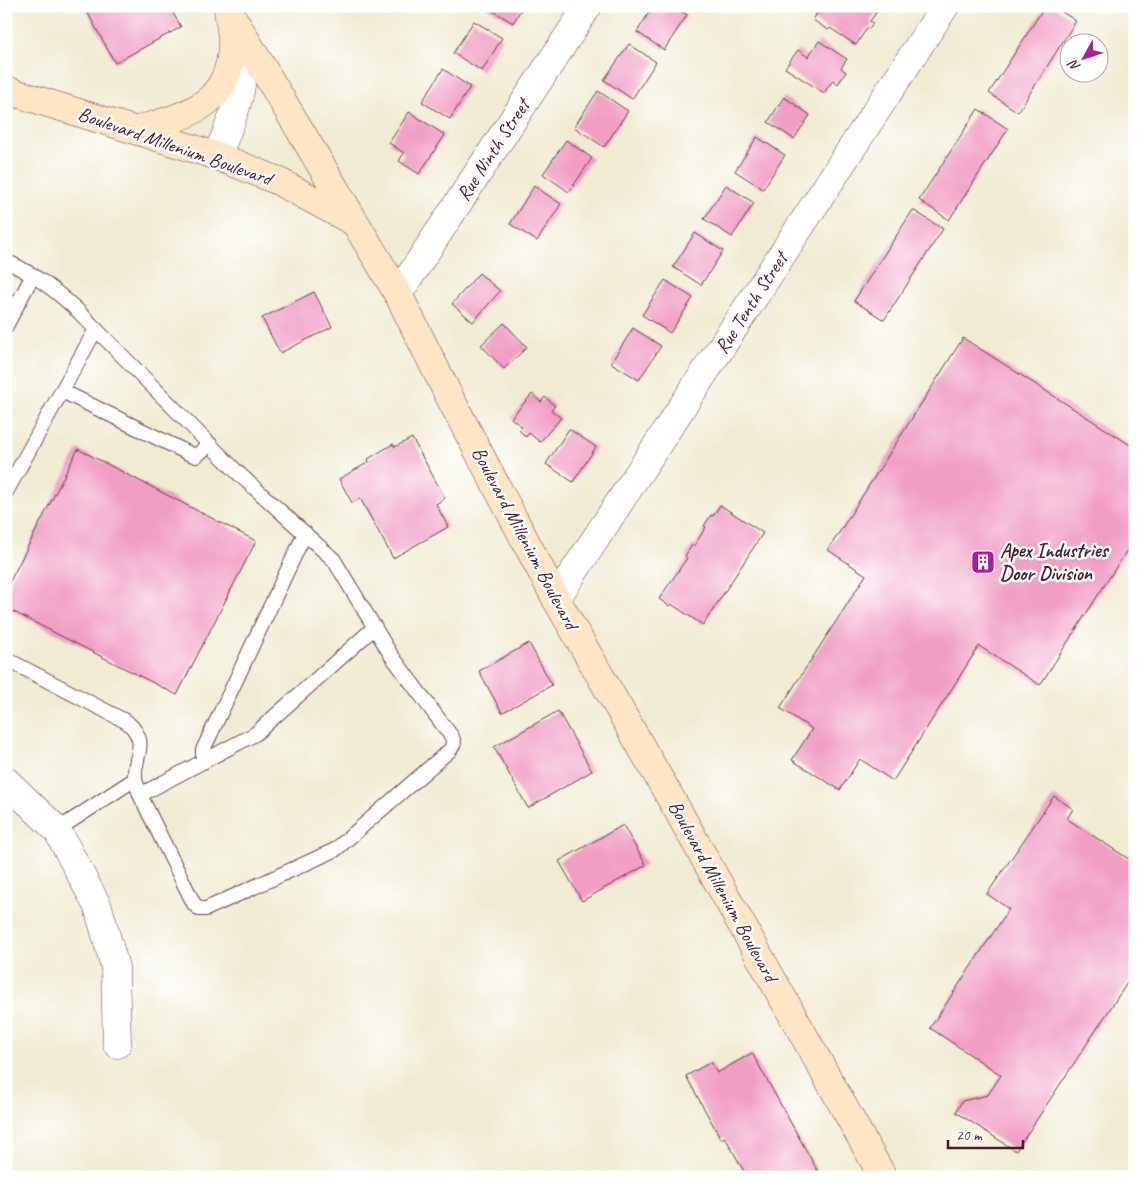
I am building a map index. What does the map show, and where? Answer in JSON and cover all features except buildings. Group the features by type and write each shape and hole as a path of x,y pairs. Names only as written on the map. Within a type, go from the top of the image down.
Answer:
{"main road":[{"path":"137,130 184,116 201,108 214,95 224,81 230,62 232,46 228,7"},
{"path":"228,7 355,222"},
{"name":"Boulevard Millenium Boulevard","path":"6,90 217,156 276,180 355,222 398,294 450,398 556,599 683,820 883,1177"}],"street":[{"name":"Rue Ninth Street","path":"398,294 588,6"},
{"name":"Rue Tenth Street","path":"556,599 945,6"},
{"path":"217,156 236,111 242,86 243,61 239,36 228,7"},
{"path":"6,781 56,830 98,907 115,967 117,1044"}],"lane":[{"path":"6,261 33,274 54,289 237,472 334,560 391,655 452,737 454,743 450,750 335,850 206,909 200,909 194,904 140,795 135,779 140,748 138,734 134,728 127,722 6,660"},
{"path":"6,326 33,274"},
{"path":"6,492 96,330"},
{"path":"62,391 196,456 210,444"},
{"path":"203,762 203,750 305,533"},
{"path":"140,795 260,730 375,627"},
{"path":"56,830 135,779"}],"place":[{"name":"Apex Industries Door Division","path":"983,562"}]}
